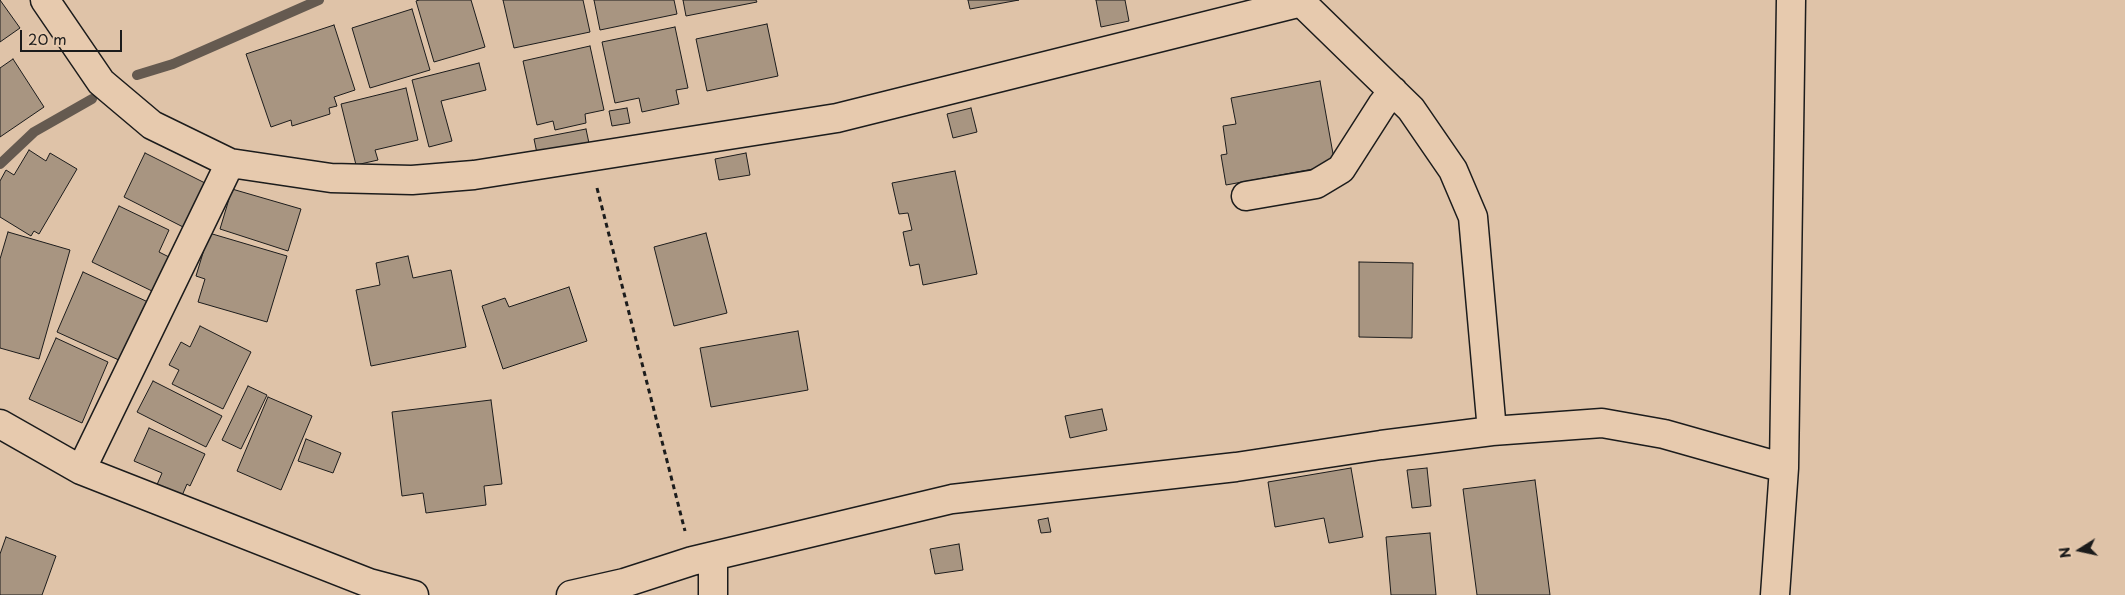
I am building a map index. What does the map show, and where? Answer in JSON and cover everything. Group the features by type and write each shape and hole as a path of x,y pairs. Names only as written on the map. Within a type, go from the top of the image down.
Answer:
{"street":[{"path":"45,0 101,82 152,125 230,163 331,178 412,180 474,175 837,118 1301,1 1411,108 1454,170 1473,217 1492,431"},
{"path":"1775,595 1784,468 1791,0"},
{"path":"1246,196 1316,184 1341,169 1366,128 1393,91"},
{"path":"81,470 230,163"},
{"path":"0,424 81,470 369,583 414,595"},
{"path":"571,595 624,583 703,559 789,537 952,500 1236,467 1381,445 1492,431 1602,424 1664,434 1784,468"},
{"path":"703,559 713,595"}],"path":[{"path":"589,157 703,559"}],"building":[{"path":"0,0 20,28 0,42"},
{"path":"471,0 485,47 434,62 416,1"},
{"path":"503,0 583,0 590,32 514,48"},
{"path":"594,0 674,0 677,14 600,30"},
{"path":"683,0 756,0 757,2 686,16"},
{"path":"968,0 1019,0 970,9"},
{"path":"1096,0 1125,0 1129,21 1101,27"},
{"path":"412,9 430,70 370,88 352,28"},
{"path":"767,24 778,76 707,91 696,39"},
{"path":"334,25 355,90 334,97 337,106 329,108 330,114 292,126 291,120 271,127 246,54"},
{"path":"675,27 688,88 676,90 679,104 642,112 639,98 615,103 602,42"},
{"path":"590,46 604,110 585,114 586,123 555,130 553,121 537,125 523,61"},
{"path":"13,59 44,107 0,137 0,68"},
{"path":"479,63 486,90 441,101 452,141 429,147 412,80"},
{"path":"1320,81 1335,165 1226,185 1221,155 1227,154 1223,126 1236,124 1231,98"},
{"path":"406,88 418,140 375,150 378,160 356,165 341,104"},
{"path":"627,108 630,123 612,126 609,111"},
{"path":"971,108 977,132 953,138 947,114"},
{"path":"586,129 590,148 538,158 534,139"},
{"path":"29,150 46,161 50,153 77,169 39,234 34,231 31,236 0,217 0,181 6,170 14,175"},
{"path":"145,153 211,186 189,230 124,197"},
{"path":"746,153 750,175 719,180 715,159"},
{"path":"955,171 977,274 923,285 919,264 910,266 903,232 912,230 908,213 899,214 892,183"},
{"path":"232,189 301,209 288,251 220,229"},
{"path":"119,206 169,230 159,252 169,257 152,291 92,262"},
{"path":"8,232 70,250 39,359 0,348 0,259"},
{"path":"209,233 287,256 267,322 198,302 205,279 196,276"},
{"path":"706,233 727,313 674,326 654,247"},
{"path":"408,256 413,278 451,270 466,347 371,366 356,290 380,285 376,263"},
{"path":"1359,262 1413,263 1412,338 1359,337"},
{"path":"83,272 148,302 121,361 57,332"},
{"path":"569,287 587,341 503,369 482,306 505,298 509,307"},
{"path":"200,326 251,352 223,409 172,384 179,370 169,365 181,342 190,347"},
{"path":"798,331 808,390 711,407 700,348"},
{"path":"56,338 108,362 82,423 29,399"},
{"path":"153,381 222,416 206,447 137,412"},
{"path":"248,386 267,395 241,449 222,440"},
{"path":"268,397 312,416 281,490 237,471"},
{"path":"491,400 502,484 484,486 486,505 426,513 423,493 402,496 392,412"},
{"path":"1102,409 1107,430 1070,438 1065,416"},
{"path":"149,428 205,454 190,486 187,484 181,498 156,487 162,473 134,461"},
{"path":"306,439 341,453 333,473 298,461"},
{"path":"1351,468 1363,537 1329,543 1324,518 1275,527 1268,482"},
{"path":"1427,468 1431,506 1412,508 1407,470"},
{"path":"1535,480 1550,595 1477,595 1463,489"},
{"path":"1048,518 1051,532 1041,533 1038,520"},
{"path":"1430,533 1436,595 1391,595 1386,537"},
{"path":"6,537 56,556 42,595 0,595 0,554"},
{"path":"959,544 963,570 935,574 930,549"}],"waterway":[{"path":"137,75 173,64 319,0"},
{"path":"0,164 34,132 92,99"}]}
